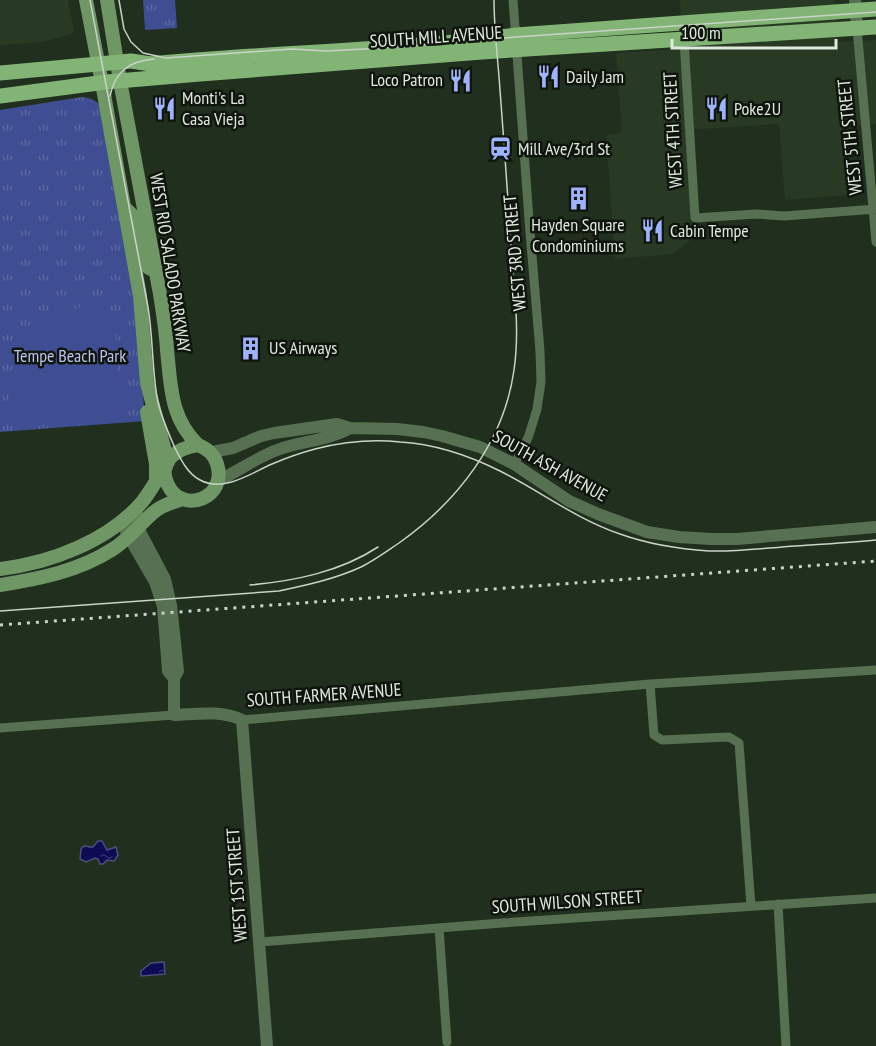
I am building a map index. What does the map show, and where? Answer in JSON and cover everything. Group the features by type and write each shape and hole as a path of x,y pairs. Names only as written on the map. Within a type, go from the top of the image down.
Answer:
{"main road":[{"name":"WEST RIO SALADO PARKWAY","path":"86,0 141,305 147,383 167,465"},
{"name":"WEST RIO SALADO PARKWAY","path":"107,0 165,324 171,394 183,428 198,445"},
{"name":"SOUTH MILL AVENUE","path":"0,96 120,81 516,42 856,5 876,9"},
{"path":"684,40 684,35 688,31 710,29 719,21"},
{"name":"SOUTH MILL AVENUE","path":"0,73 131,61 151,64 467,41 684,40 876,27"},
{"path":"124,207 137,220 146,265 156,271"},
{"name":"WEST RIO SALADO PARKWAY","path":"147,383 146,394 156,464 156,480"},
{"path":"0,569 37,561 81,545 120,524 142,502 156,480 177,451 198,445 212,452 218,465 218,481 213,491 200,500 183,499 168,487 167,465"},
{"path":"0,585 42,578 96,559 114,549 160,508 183,499"}],"street":[{"name":"WEST 3RD STREET","path":"513,0 541,382 537,409 529,435 514,464"},
{"path":"856,5 857,28"},
{"name":"WEST 5TH STREET","path":"857,28 875,210 876,242"},
{"name":"WEST 4TH STREET","path":"684,40 695,218 757,214 784,216 875,210"},
{"name":"SOUTH ASH AVENUE","path":"212,452 233,448 274,433 338,424 350,428 397,429 442,436 480,447 514,464 569,501 647,532 679,537 728,539 876,526"},
{"name":"SOUTH ASH AVENUE","path":"218,481 278,450 338,435 350,428"},
{"path":"142,502 141,508 127,525 126,532 134,533 165,579 170,599 178,671 174,678 174,715"},
{"name":"SOUTH FARMER AVENUE","path":"0,728 219,713 232,715 242,720 650,684 876,670"},
{"path":"650,684 654,735 662,740 729,737 739,744 751,906"},
{"name":"WEST 1ST STREET","path":"242,720 267,1046"},
{"name":"SOUTH WILSON STREET","path":"260,942 876,898"},
{"path":"778,904 786,1046"},
{"path":"439,928 447,1042"}],"shaded area":[{"path":"0,0 68,0 74,33 43,42 0,45"},
{"path":"680,0 834,0 838,42 876,40 876,124 842,127 847,195 785,200 779,124 685,130 692,239 672,254 615,259 606,135 622,133 616,53 683,49"}],"green space":[{"path":"143,0 175,0 177,28 145,30"},
{"name":"Tempe Beach Park","path":"82,97 93,100 101,106 135,292 145,421 0,432 0,110"},
{"path":"92,303 104,303 115,332 121,408 115,414 39,420 9,413 14,373 29,342 55,319"}],"water":[{"path":"98,841 102,841 107,850 116,847 118,855 114,861 107,860 100,864 95,858 86,862 80,859 81,849 84,846 93,847"},
{"path":"164,962 165,974 141,976 141,971 151,963"}],"tram line":[{"path":"90,0 148,307 158,404 177,453 185,466 200,480 218,484 228,483 293,456 336,445 378,441 413,443 451,451 476,460 515,479 588,521 631,538 652,543 686,549 720,551 876,540"},
{"path":"119,0 124,29 131,42 143,53 166,58 292,49 326,51 365,49 876,12"},
{"path":"0,611 279,591 321,581 361,567 399,543 440,509 458,489 489,446 500,422 509,396 516,355 516,309 494,0"},
{"path":"110,96 115,80 124,69 137,62 154,59"},
{"path":"250,585 316,574 348,563 378,547"}],"railway":[{"path":"0,625 876,561"}],"place":[{"name":"Daily Jam","path":"548,77"},
{"name":"Loco Patron","path":"461,80"},
{"name":"Monti's La Casa Vieja","path":"164,108"},
{"name":"Poke2U","path":"716,109"},
{"name":"Mill Ave/3rd St","path":"500,149"},
{"name":"Hayden Square Condominiums","path":"578,199"},
{"name":"Cabin Tempe","path":"652,231"},
{"name":"US Airways","path":"251,348"}]}
